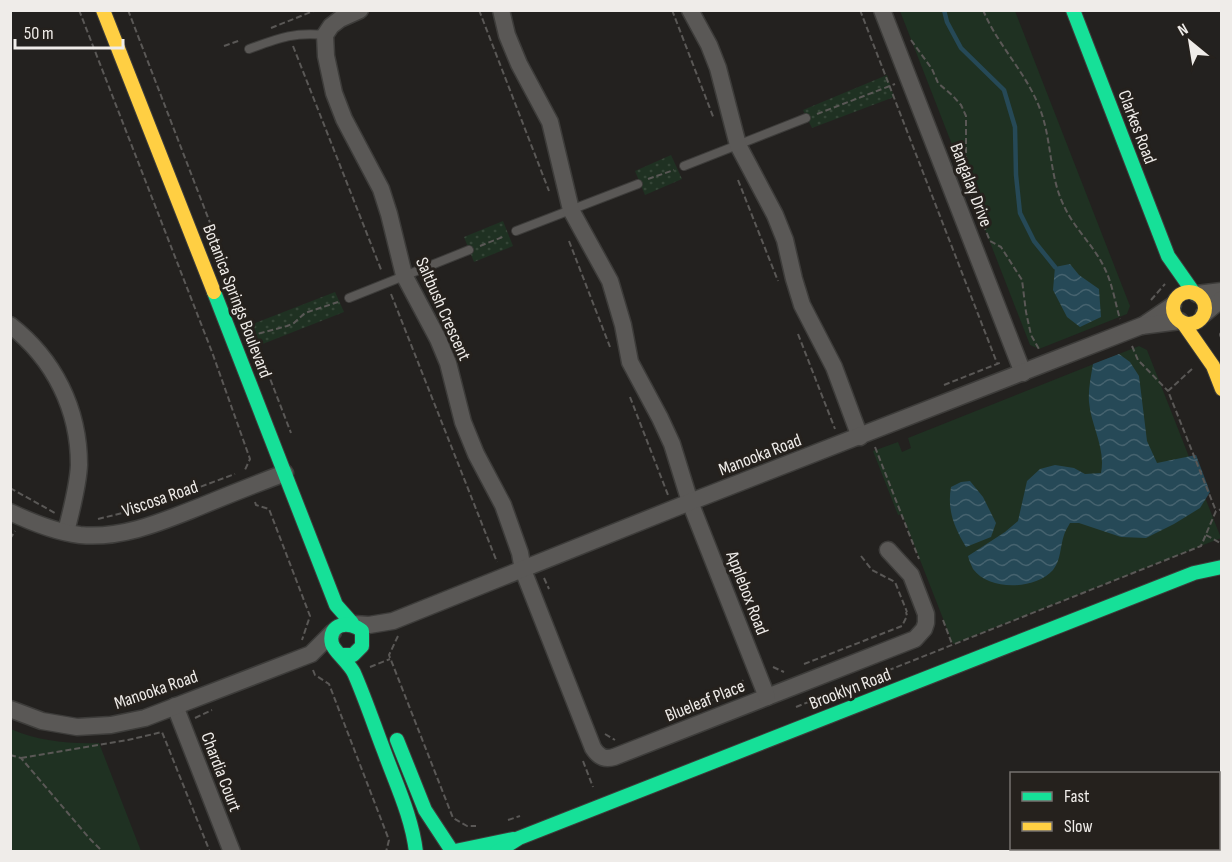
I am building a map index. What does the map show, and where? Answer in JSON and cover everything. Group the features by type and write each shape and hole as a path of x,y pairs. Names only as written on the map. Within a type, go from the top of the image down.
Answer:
{"street":[{"name":"Botanica Springs Boulevard","path":"103,10 336,605 353,623"},
{"path":"325,35 340,19 360,10"},
{"name":"Applebox Road","path":"501,10 507,35 519,64 550,122 565,212 610,280 623,324 630,362 672,444 690,502 767,697"},
{"path":"690,10 709,45 718,68 732,147 776,215 802,305 834,367 860,437"},
{"name":"Bangalay Drive","path":"882,10 1023,373"},
{"name":"Clarkes Road","path":"1073,10 1168,256 1173,304"},
{"name":"Saltbush Crescent","path":"325,35 326,56 334,93 344,119 381,189 404,275 448,363 463,422 503,505 520,553 523,570"},
{"name":"Clarkes Road","path":"1168,256 1196,293"},
{"path":"1221,291 1184,292 1173,304 1174,314 1212,366 1221,389"},
{"path":"1196,293 1204,305 1203,315 1210,339 1212,366"},
{"path":"1182,322 1194,323 1221,299"},
{"name":"Manooka Road","path":"353,623 369,625 393,621 690,502 1023,373 1173,304"},
{"name":"Manooka Road","path":"1135,321 1182,322"},
{"path":"10,325 25,337 44,358 57,378 70,406 79,465 67,526"},
{"name":"Viscosa Road","path":"10,512 54,531 67,526 80,535 109,535 134,531 246,479 285,473"},
{"name":"Blueleaf Place","path":"523,570 593,748 602,758 614,758 915,639 926,623 922,606 911,575 888,550"},
{"name":"Brooklyn Road","path":"1194,573 1221,554"},
{"name":"Brooklyn Road","path":"497,852 519,838 1194,573 1221,567"},
{"name":"Botanica Springs Boulevard","path":"333,631 336,605"},
{"name":"Manooka Road","path":"364,643 393,621"},
{"path":"367,662 362,631 353,623 343,623 333,631 331,642 333,648 341,654 354,674 414,835 425,849 453,850"},
{"name":"Manooka Road","path":"10,709 42,721 78,727 111,725 145,717 309,655 323,644 333,631"},
{"path":"341,654 353,655 364,643"},
{"name":"Manooka Road","path":"309,655 341,654"},
{"name":"Chardia Court","path":"175,706 232,852"},
{"path":"392,728 427,815 434,828 453,850"},
{"name":"Brooklyn Road","path":"453,850 519,838"}],"lane":[{"path":"249,49 285,35 309,33 325,35"},
{"path":"684,166 806,118"},
{"path":"516,231 638,184"},
{"path":"349,298 469,250"}],"path":[{"path":"79,10 207,341 250,459 246,479 256,506 269,510 310,616 301,642 309,655 315,675 329,684 389,840 386,852"},
{"path":"128,10 291,433"},
{"path":"478,10 565,212 614,355"},
{"path":"672,10 732,147 781,290"},
{"path":"861,10 997,363"},
{"path":"983,10 989,26 1033,92 1041,112 1056,182 1064,205 1104,266 1120,320 1135,321"},
{"path":"912,40 938,82 961,105 966,116 965,178 990,241 1001,247 1022,280 1026,312 1040,351"},
{"path":"806,118 901,82"},
{"path":"638,184 684,166"},
{"path":"469,250 516,231"},
{"path":"1148,303 1163,285 1171,280"},
{"path":"254,335 294,323 305,313 349,298"},
{"path":"1221,324 1221,340"},
{"path":"798,333 836,430"},
{"path":"1131,345 1138,360 1168,391 1216,512"},
{"path":"1168,391 1192,369 1193,362"},
{"path":"626,387 668,495 664,497"},
{"path":"875,447 922,568"},
{"path":"10,488 67,526 143,508 246,479"},
{"path":"788,710 1202,546 1216,512 1221,509"},
{"path":"1206,535 1221,543"},
{"path":"497,562 520,553"},
{"path":"861,556 872,570 895,582 906,612 922,606"},
{"path":"939,612 952,644"},
{"path":"393,621 398,636 388,655 450,812 453,818 467,826 481,826"},
{"path":"10,755 21,758 162,732 210,852"},
{"path":"21,758 103,852"},
{"path":"500,822 526,814"}],"green space":[{"path":"900,11 1015,11 1130,306 1127,314 1039,349 1030,345"},
{"path":"887,75 894,97 812,128 803,110"},
{"path":"671,155 682,179 645,195 635,171"},
{"path":"503,221 513,246 474,262 464,237"},
{"path":"335,292 344,312 260,345 253,324"},
{"path":"1139,346 1147,350 1221,538 953,644 902,514 898,515 873,451 898,442 902,452 911,448 908,438"},
{"path":"11,729 54,741 99,743 141,851 11,851"}],"water":[{"path":"1070,264 1079,275 1099,289 1101,317 1080,327 1067,317 1053,290 1055,267"},
{"path":"1119,354 1130,362 1139,376 1147,441 1157,463 1196,455 1210,492 1200,508 1146,538 1121,537 1079,523 1070,523 1064,534 1056,566 1045,577 1024,584 1012,585 990,581 980,576 973,569 968,556 1018,521 1027,481 1040,469 1055,465 1074,468 1085,474 1101,473 1102,455 1089,402 1093,364"},
{"path":"970,481 983,497 996,523 991,537 966,547 952,518 950,495 951,487"}],"waterway":[{"path":"944,10 947,22 961,48 1004,90 1015,127 1020,213 1034,241 1055,267"}],"traffic: fast":[{"path":"1073,10 1168,256 1194,293"},
{"path":"214,292 336,605 352,623"},
{"path":"497,852 519,838 1194,573 1222,567"},
{"path":"342,655 353,655 362,646 362,631 352,625 336,628 331,637 332,644 352,669 362,692 407,813 416,852"},
{"path":"397,740 425,810 450,848"},
{"path":"455,851 513,839"}],"traffic: slow":[{"path":"103,10 214,292"},
{"path":"1189,292 1200,297 1205,308 1200,319 1189,324 1178,319 1173,308 1178,297 1189,292"},
{"path":"1183,323 1213,366 1222,389"}]}
